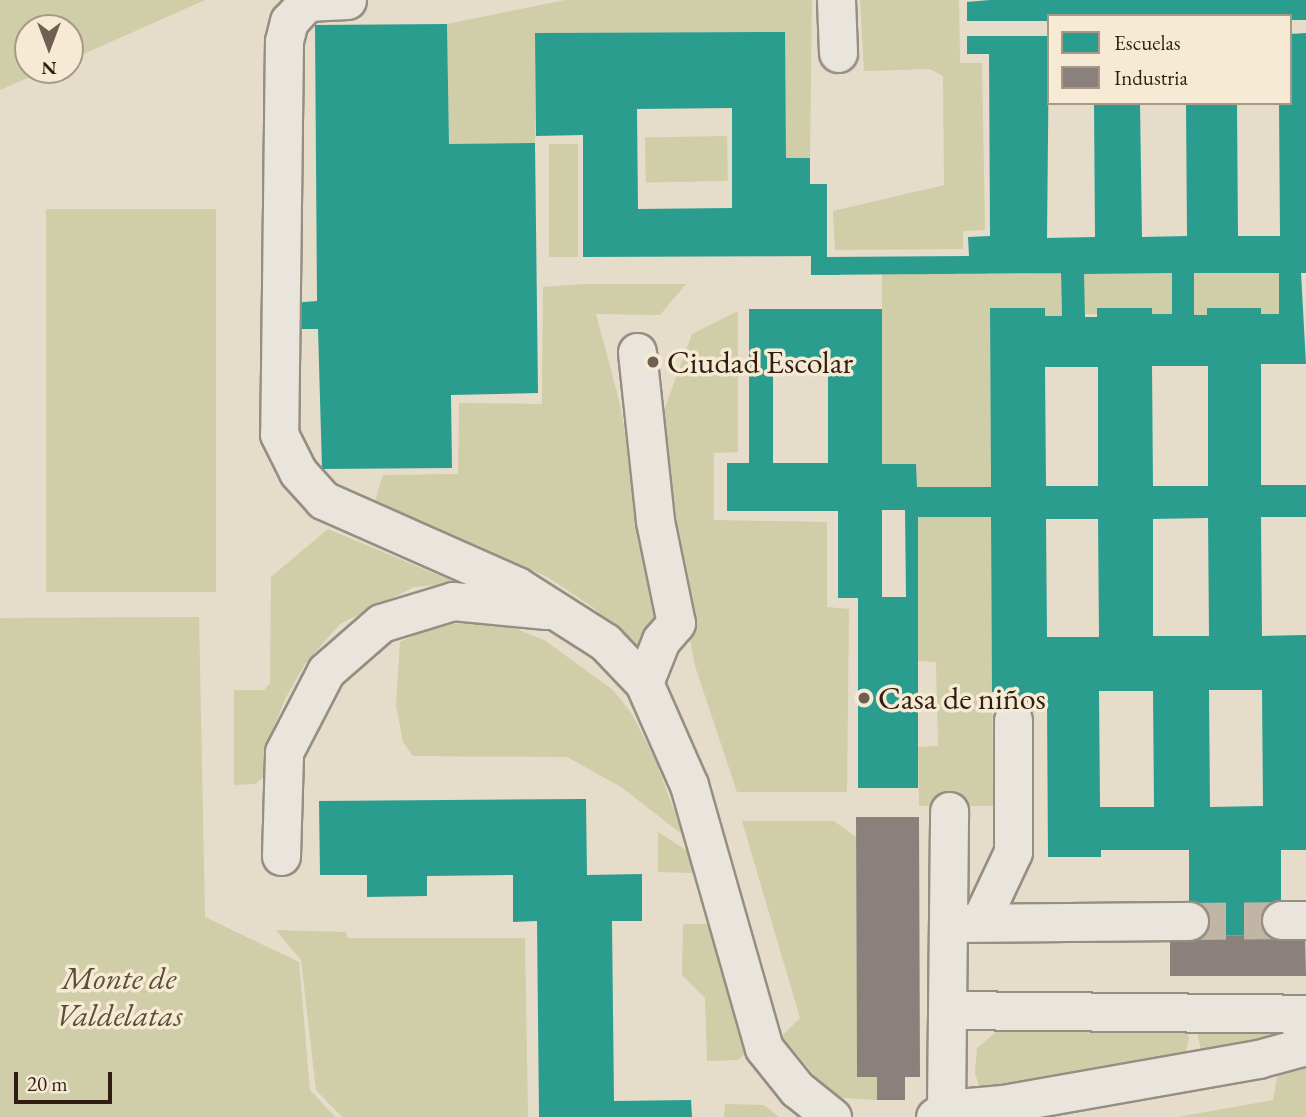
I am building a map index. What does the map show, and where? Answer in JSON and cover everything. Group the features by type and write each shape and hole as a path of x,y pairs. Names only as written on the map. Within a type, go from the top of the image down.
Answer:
{"lane":[{"path":"347,0 307,2 289,21 284,41 279,434 298,472 323,500 517,586 605,642 644,683 689,785 764,1048 797,1089 832,1117"},
{"path":"836,0 838,53"},
{"path":"637,352 654,521 676,623 661,640 644,683"},
{"path":"281,856 284,752 326,671 381,623 453,601 555,610"},
{"path":"964,923 1013,852 1013,720"},
{"path":"949,811 964,923 947,1010 941,1113 1258,1059 1306,1046"},
{"path":"964,923 1189,921"},
{"path":"947,1010 1306,1014"}],"green space":[{"path":"0,0 205,0 84,54 84,14 14,14 14,84 0,90"},
{"path":"565,0 812,0 810,158 786,158 784,32 536,33 535,143 449,144 447,24"},
{"path":"860,0 959,0 960,63 982,63 985,230 963,231 963,249 835,250 833,211 944,185 943,76 930,69 864,71"},
{"path":"727,136 728,181 646,182 645,137"},
{"path":"549,144 578,144 578,257 549,257"},
{"path":"46,209 216,209 216,592 46,592"},
{"path":"1061,273 1062,316 1045,316 1044,308 990,308 991,487 917,487 916,464 882,464 882,274"},
{"path":"1084,273 1172,273 1172,314 1084,314"},
{"path":"1194,273 1279,273 1279,315 1194,315"},
{"path":"585,284 686,284 660,315 596,314 619,400 660,622 636,650 594,608 546,576 373,507 383,475 458,474 459,403 542,404 543,287"},
{"path":"738,311 738,452 714,453 714,520 827,522 827,607 849,609 847,792 737,792 695,666 660,473 663,413 692,334"},
{"path":"918,517 991,517 993,806 919,806 918,747 938,746 936,662 918,661"},
{"path":"328,529 457,583 414,587 340,624 305,664 285,699 271,734 264,777 255,784 234,785 234,690 264,690 270,683 271,577"},
{"name":"Monte de Valdelatas","path":"199,617 205,917 299,962 310,1090 335,1117 0,1117 0,618"},
{"path":"472,622 509,626 544,640 613,690 632,714 657,764 683,835 621,787 567,757 413,756 403,742 396,705 400,642 435,626"},
{"path":"742,821 834,821 856,837 857,1076 877,1077 877,1100 842,1098 826,1089 782,1036 800,1018"},
{"path":"658,832 692,854 694,873 658,872"},
{"path":"683,924 708,924 750,1049 738,1060 707,1061 705,998 682,975"},
{"path":"276,930 346,932 348,938 525,938 528,1117 342,1117 316,1090 301,960"},
{"path":"1184,1026 1189,1038 1186,1052 981,1092 975,1073 977,1048 1002,1027"},
{"path":"1196,1027 1306,1029 1201,1050"},
{"path":"1306,1063 1306,1117 1177,1117 1273,1100 1279,1066"},
{"path":"725,1104 764,1105 779,1117 724,1117"}],"building: Escuelas":[{"path":"1306,0 1306,20 1292,20 1292,14 1047,14 1047,21 967,21 967,2"},
{"path":"447,24 449,144 535,143 538,393 451,395 452,468 322,469 318,329 291,329 292,303 317,301 315,25"},
{"path":"785,32 786,158 810,158 810,184 827,184 827,257 969,256 968,237 990,236 989,54 967,54 967,36 1047,36 1047,238 1095,237 1094,105 1140,105 1142,237 1187,236 1186,105 1237,105 1238,236 1280,236 1279,105 1292,105 1292,34 1306,33 1306,273 1301,273 1306,364 1261,364 1261,485 1306,485 1306,517 1261,517 1262,636 1306,635 1306,850 1281,850 1281,935 1189,936 1189,850 1101,850 1101,857 1048,857 1047,702 1012,702 1012,692 992,692 991,517 918,517 918,788 858,788 858,598 838,598 838,511 727,511 727,463 749,463 749,309 882,309 882,464 916,464 917,487 991,487 990,308 1045,308 1045,316 1062,316 1061,273 811,275 811,256 583,257 583,135 536,136 535,33","holes":["732,108 732,208 638,209 637,109","1172,273 1172,314 1152,314 1152,308 1097,308 1097,317 1085,317 1084,274","1194,273 1279,273 1279,314 1261,314 1261,308 1207,308 1207,315 1194,315","773,358 828,358 828,463 773,463","1152,366 1208,366 1208,486 1153,486","1045,367 1098,367 1098,486 1046,486","882,510 905,510 906,597 882,597","1208,518 1209,636 1153,636 1153,519","1046,519 1098,519 1099,637 1047,637","1209,690 1262,690 1263,806 1210,807","1099,691 1153,691 1154,807 1100,807"]},
{"path":"586,799 587,875 642,874 642,921 612,921 614,1101 691,1100 692,1117 539,1117 537,921 513,922 513,875 427,876 427,896 367,897 367,875 320,875 319,801"}],"building: Industria":[{"path":"856,817 919,817 920,1077 905,1077 905,1100 877,1100 877,1077 857,1077"},
{"path":"1170,936 1305,936 1306,976 1170,976"}],"tunnel":[{"path":"1189,921 1281,920"}],"place":[{"name":"Ciudad Escolar","path":"653,362"},
{"name":"Casa de niños","path":"864,698"}]}
